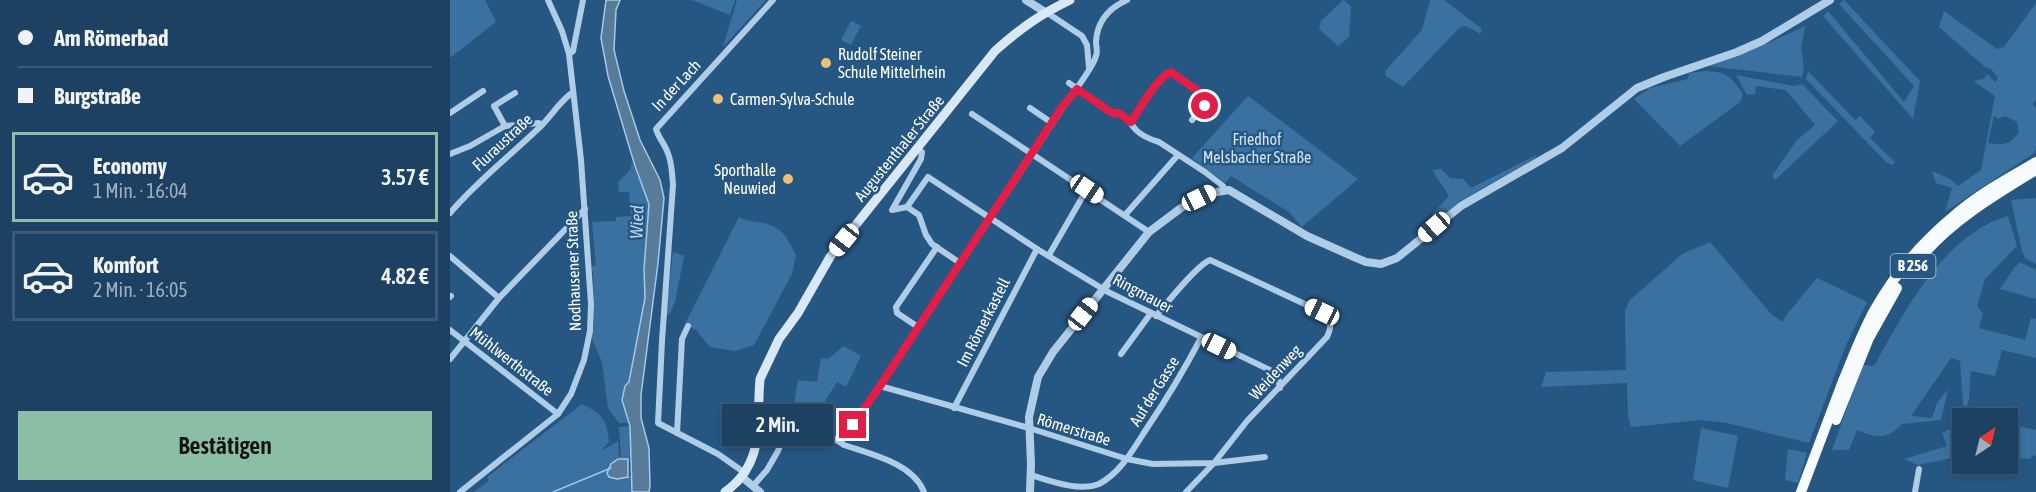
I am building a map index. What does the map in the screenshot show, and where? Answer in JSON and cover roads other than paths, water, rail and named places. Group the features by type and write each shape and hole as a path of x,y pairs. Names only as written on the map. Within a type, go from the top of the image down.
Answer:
{"highway":[{"name":"B 256","path":"1809,492 1857,346 1874,311 1906,263 1956,214 2036,160"},
{"name":"B 256","path":"1801,492 1880,315 1912,267 1948,230 1974,210 2036,170"}],"main road":[{"name":"Augustenthaler Straße","path":"744,475 754,458 756,448 760,379 779,339 798,313 830,257 995,51 1022,27 1070,0"},
{"path":"725,492 744,475"}],"street":[{"name":"Nodhausener Straße","path":"460,492 558,414 571,394 584,360 590,331 591,304 585,209 569,54 548,0"},
{"path":"569,54 573,51 577,36 583,0"},
{"name":"In der Lach","path":"677,433 658,423 673,185 668,151 656,129 773,0"},
{"path":"1026,0 1082,36 1087,45 1089,68"},
{"path":"842,444 1032,153 1077,89 1096,56 1096,40 1100,25 1112,7 1127,0"},
{"path":"1030,492 1029,429 1031,404 1038,377 1053,352 1149,232 1181,208 1224,189 1235,192 1313,239 1366,262 1381,264 1406,251 1461,206 1562,148 1637,88 1762,41 1830,0"},
{"path":"1131,122 1156,85 1171,72 1209,99 1192,120"},
{"path":"1069,83 1112,113 1119,113 1131,122 1136,130 1205,172 1224,189"},
{"path":"450,113 483,91"},
{"name":"Fluraustraße","path":"450,213 573,92"},
{"path":"505,126 494,106 515,93"},
{"path":"1030,108 1052,123"},
{"path":"972,114 1149,232"},
{"path":"450,154 470,146 505,126 542,124"},
{"path":"917,149 922,152 921,159 892,210 907,207 920,215 928,238 960,262"},
{"path":"1125,214 1178,154"},
{"name":"Ringmauer","path":"907,207 928,177 1036,249 1103,289 1272,371 1278,378 1280,388"},
{"path":"1049,255 1087,189"},
{"path":"450,359 499,298 585,209"},
{"path":"918,327 897,313 896,307 937,247"},
{"name":"Im Römerkastell","path":"954,408 1036,249"},
{"path":"450,256 499,298"},
{"name":"Weidenweg","path":"1154,315 1206,261 1210,260 1322,312 1330,319 1331,328 1327,337 1247,421 1214,464 1186,492"},
{"path":"1121,354 1154,315"},
{"path":"688,326 682,339 677,433 727,460 760,492"},
{"name":"Mühlwerthstraße","path":"450,330 558,414"},
{"name":"Auf der Gasse","path":"1098,484 1127,459 1177,383 1201,338"},
{"name":"Römerstraße","path":"880,386 1127,459 1153,464 1214,464 1265,457"},
{"path":"753,486 767,470 778,451 788,422 798,418 842,444 890,461 912,477 924,492"},
{"path":"1915,492 1919,469"},
{"path":"1031,475 1074,487 1098,484 1095,492"}],"waterway":[{"name":"Wied","path":"553,492 611,468"}],"place":[{"name":"Rudolf Steiner Schule Mittelrhein","path":"826,63"},
{"name":"Carmen-Sylva-Schule","path":"718,99"},
{"name":"Sporthalle Neuwied","path":"788,179"}],"park label":[{"name":"Friedhof Melsbacher Straße","path":"1257,148"}]}
